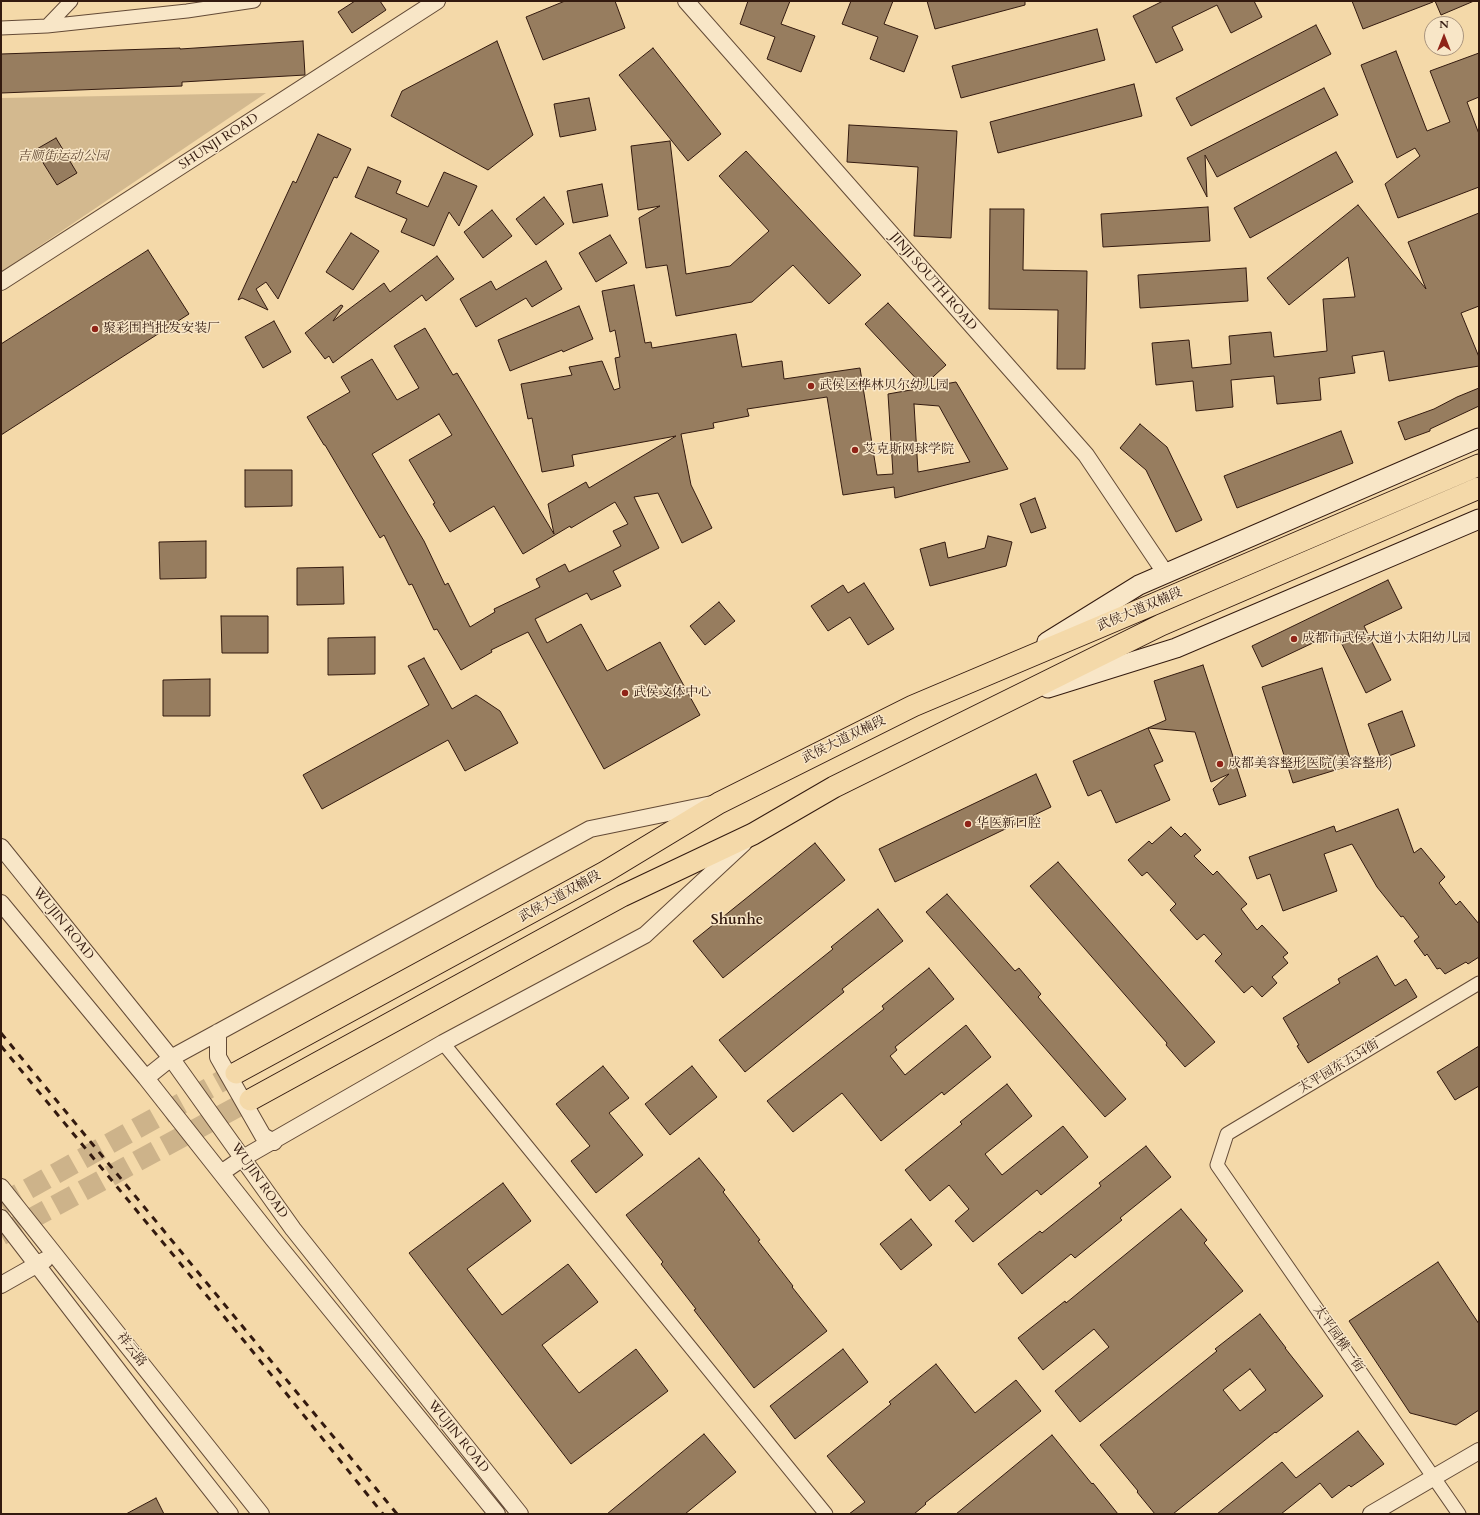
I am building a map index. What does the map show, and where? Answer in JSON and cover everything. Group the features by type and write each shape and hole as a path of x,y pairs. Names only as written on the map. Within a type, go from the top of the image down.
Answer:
{"main road":[{"path":"1011,664 1139,585 1479,438"},
{"name":"武侯大道双楠段","path":"236,1073 606,872 719,803 913,706 1479,465"},
{"name":"武侯大道双楠段","path":"250,1100 622,896 753,834 834,787 1162,625 1479,488"},
{"path":"1007,701 1176,648 1479,519"}],"street":[{"path":"47,26 71,1"},
{"path":"176,1 187,11"},
{"path":"1,28 47,26 187,11 254,1"},
{"name":"SHUNJI ROAD","path":"1,282 437,1"},
{"name":"JINJI SOUTH ROAD","path":"686,1 1086,455 1166,574"},
{"path":"146,1078 171,1058 590,828 719,803"},
{"path":"220,1173 243,1158 274,1142 443,1043 645,935 753,834"},
{"name":"WUJIN ROAD","path":"1,847 171,1058 293,1230 520,1514"},
{"name":"WUJIN ROAD","path":"1,903 146,1078 220,1173 497,1514"},
{"name":"太平园东五34街","path":"1217,1165 1227,1134 1479,983"},
{"path":"218,1032 218,1057 263,1136 274,1142"},
{"path":"443,1043 826,1514"},
{"name":"太平园横一街","path":"1217,1165 1459,1514"},
{"name":"祥云路","path":"1,1187 261,1514"},
{"name":"祥云路","path":"1,1218 230,1514"},
{"path":"1,1285 55,1254"},
{"path":"1371,1514 1479,1451"}],"green space":[{"name":"吉顺街运动公园","path":"266,93 1,272 1,98"}],"building":[{"path":"355,1 380,1 386,10 352,33 338,12"},
{"path":"565,1 615,1 625,28 543,60 526,17"},
{"path":"748,1 790,1 781,24 815,36 801,72 767,59 775,37 740,24"},
{"path":"851,1 893,1 884,24 918,36 904,72 870,59 878,37 842,24"},
{"path":"927,1 1025,1 1025,5 935,29"},
{"path":"1163,1 1254,1 1262,17 1231,33 1217,5 1172,27 1183,50 1156,63 1133,16"},
{"path":"1352,1 1433,1 1433,2 1363,29"},
{"path":"1435,1 1474,1 1441,15"},
{"path":"1316,25 1331,54 1191,126 1176,98"},
{"path":"1097,29 1105,60 961,98 952,66"},
{"path":"303,41 305,75 182,82 182,86 1,93 1,54 180,49"},
{"path":"497,41 533,135 488,170 391,116 402,91"},
{"path":"653,48 721,134 688,161 619,75"},
{"path":"1396,51 1427,131 1450,122 1430,71 1479,53 1479,97 1467,102 1479,134 1479,187 1398,218 1385,184 1420,156 1415,148 1397,158 1361,65"},
{"path":"1134,84 1142,116 998,153 990,122"},
{"path":"1324,88 1338,115 1217,177 1205,155 1207,197 1187,158"},
{"path":"589,98 596,130 560,137 554,104"},
{"path":"849,125 957,131 951,238 914,236 918,167 847,162"},
{"path":"318,134 351,149 337,178 334,177 278,299 266,282 256,289 268,310 242,298 238,300 293,181 296,183"},
{"path":"56,138 77,173 57,185 35,150"},
{"path":"670,141 686,274 730,266 769,231 719,176 746,151 861,275 829,304 793,265 752,302 676,316 667,265 646,268 639,218 660,206 638,210 631,146"},
{"path":"1336,152 1353,182 1250,238 1234,208"},
{"path":"368,167 401,181 396,193 428,207 444,172 477,186 459,226 449,212 434,246 401,232 407,219 355,197"},
{"path":"602,184 608,216 573,223 567,191"},
{"path":"544,197 564,224 536,245 516,219"},
{"path":"1358,205 1426,289 1408,242 1479,213 1479,306 1461,313 1479,357 1479,366 1389,381 1384,351 1352,356 1355,373 1319,378 1321,400 1277,404 1274,376 1231,380 1233,407 1196,411 1193,381 1156,385 1152,343 1189,340 1192,368 1231,364 1229,336 1271,332 1274,357 1327,351 1323,299 1355,297 1348,257 1289,305 1267,278"},
{"path":"1208,207 1210,241 1103,247 1101,214"},
{"path":"990,209 1024,209 1023,270 1087,271 1085,369 1057,369 1058,310 989,309"},
{"path":"492,210 512,236 483,258 464,232"},
{"path":"351,233 379,251 353,290 326,272"},
{"path":"610,235 627,263 596,282 579,253"},
{"name":"聚彩围挡批发安装厂","path":"148,250 189,314 1,435 1,344"},
{"path":"437,256 454,279 426,301 422,295 333,363 329,356 325,359 305,333 341,305 343,306 333,321 384,283 390,292"},
{"path":"546,261 562,289 532,307 526,298 476,327 460,299 491,281 496,290"},
{"path":"1246,268 1248,301 1140,308 1138,275"},
{"path":"634,285 645,343 651,342 652,348 736,334 742,367 782,361 784,379 860,368 877,475 893,474 888,394 956,382 1008,469 895,498 894,487 843,495 827,397 747,409 749,416 713,423 714,428 681,434 691,485 712,528 682,543 658,493 634,497 659,548 613,571 621,586 591,600 587,593 535,619 547,643 581,624 607,671 660,642 700,715 604,769 528,632 491,650 492,652 461,670 437,629 434,630 412,584 409,585 384,535 380,538 307,417 350,392 341,377 372,359 397,400 419,388 394,346 425,328 453,375 457,373 554,534 548,504 586,482 589,488 676,436 572,455 574,466 542,472 532,418 528,419 521,384 572,375 569,367 602,361 614,390 620,388 615,358 620,357 615,330 610,332 602,291","holes":["914,404 939,406 970,462 918,472","439,414 452,435 409,460 435,503 433,504 450,532 494,506 523,554 570,526 571,528 615,502 628,524 613,531 621,546 569,572 565,564 536,579 540,587 494,609 495,612 470,627 448,583 445,585 424,541 372,454"]},
{"path":"888,303 946,365 923,386 865,324"},
{"path":"579,306 593,339 563,352 562,350 510,371 498,340"},
{"path":"274,321 291,352 263,368 245,337"},
{"path":"1479,388 1479,406 1430,429 1430,431 1405,440 1398,422 1434,409"},
{"path":"1140,424 1167,447 1202,520 1176,532 1146,470 1120,448"},
{"path":"1341,431 1353,463 1237,508 1224,476"},
{"path":"245,470 292,470 292,506 245,507"},
{"path":"1035,498 1046,528 1031,533 1020,504"},
{"path":"988,536 1012,542 1006,566 930,586 920,549 945,542 948,558 985,548"},
{"path":"206,541 206,578 160,579 159,542"},
{"path":"343,567 344,604 297,605 297,568"},
{"name":"成都市武侯大道小太阳幼儿园","path":"1388,580 1402,608 1364,626 1391,680 1366,693 1336,632 1262,667 1252,646"},
{"path":"864,583 894,629 868,645 850,617 828,631 811,606 843,585 848,593"},
{"path":"719,602 735,621 705,645 690,626"},
{"path":"221,616 268,616 268,653 222,653"},
{"path":"375,637 375,674 328,675 328,638"},
{"path":"424,658 452,709 476,695 500,711 518,743 465,771 448,740 322,809 303,775 429,705 408,666"},
{"path":"1203,665 1246,796 1219,805 1213,789 1229,774 1211,782 1195,732 1148,728 1163,761 1154,765 1170,800 1116,823 1101,790 1088,796 1073,761 1166,720 1154,681"},
{"path":"1322,668 1352,765 1293,783 1262,687"},
{"path":"210,679 210,716 163,716 163,680"},
{"path":"1402,711 1415,746 1381,759 1368,724"},
{"name":"华医新口腔","path":"1036,774 1051,807 895,882 879,849"},
{"path":"1398,809 1414,853 1421,848 1445,877 1439,883 1456,905 1460,901 1479,924 1479,957 1468,964 1466,962 1445,974 1440,968 1437,969 1427,954 1425,956 1414,941 1419,937 1403,916 1401,917 1377,887 1352,844 1324,854 1337,891 1283,911 1270,874 1257,879 1249,857 1334,826 1336,832"},
{"path":"1171,827 1181,837 1185,833 1201,850 1194,856 1213,875 1217,871 1247,904 1241,909 1257,930 1262,925 1288,953 1283,957 1288,963 1272,977 1277,983 1262,997 1252,986 1244,993 1215,961 1222,954 1204,934 1197,940 1170,910 1176,904 1147,872 1142,876 1128,860 1149,841 1152,844"},
{"path":"815,843 845,880 723,978 693,941"},
{"path":"1058,862 1215,1042 1185,1067 1166,1045 1167,1043 1030,886"},
{"path":"947,894 1015,971 1019,968 1041,994 1038,997 1126,1099 1105,1117 926,912"},
{"path":"878,909 903,941 842,989 844,992 745,1072 719,1040 833,949 831,947"},
{"path":"1377,956 1395,986 1406,979 1417,997 1308,1063 1297,1046 1299,1045 1283,1018 1340,983 1338,979"},
{"path":"929,968 954,999 895,1047 897,1050 890,1056 905,1075 966,1025 991,1057 944,1095 942,1092 881,1141 842,1093 793,1132 767,1101 884,1009 882,1006"},
{"path":"1479,1046 1479,1086 1455,1100 1437,1072"},
{"path":"603,1066 629,1098 609,1113 643,1155 596,1193 571,1161 590,1146 556,1104"},
{"path":"692,1066 717,1097 670,1135 645,1104"},
{"path":"1007,1084 1032,1116 985,1154 1002,1175 1063,1126 1088,1157 1041,1195 1037,1190 973,1242 955,1221 969,1209 949,1185 930,1201 905,1170 962,1124 960,1122"},
{"path":"1146,1146 1171,1177 1120,1218 1122,1220 1075,1258 1071,1254 1022,1294 998,1264 1040,1231 1042,1233 1101,1186 1099,1183"},
{"path":"699,1158 725,1190 723,1192 760,1240 758,1241 793,1286 792,1287 827,1331 754,1388 694,1310 696,1309 661,1264 663,1262 626,1215"},
{"path":"503,1183 531,1221 467,1269 502,1315 568,1264 598,1302 542,1345 579,1393 636,1349 668,1391 571,1464 409,1253"},
{"path":"1181,1209 1207,1240 1204,1243 1243,1291 1080,1422 1055,1391 1109,1347 1094,1329 1043,1370 1018,1338 1065,1301 1066,1303"},
{"path":"911,1219 932,1245 901,1270 880,1244"},
{"path":"1438,1262 1479,1324 1479,1410 1456,1425 1410,1413 1349,1321"},
{"path":"1260,1314 1323,1396 1276,1433 1275,1432 1173,1514 1155,1514 1100,1445 1217,1351 1215,1349","holes":["1250,1369 1266,1390 1240,1411 1223,1390"]},
{"path":"843,1349 868,1382 795,1439 770,1406"},
{"path":"936,1364 975,1413 1016,1380 1041,1411 925,1503 926,1504 914,1514 849,1514 865,1502 827,1456 891,1404 889,1402"},
{"path":"1358,1431 1384,1464 1351,1487 1349,1485 1332,1498 1320,1483 1281,1514 1217,1514 1282,1462 1296,1478"},
{"path":"704,1434 736,1472 685,1514 607,1514"},
{"path":"1052,1435 1118,1514 956,1514"},
{"path":"156,1498 164,1514 126,1514"}],"tunnel":[{"path":"1,1204 236,1073"},
{"path":"1,1235 250,1100"}],"railway":[{"path":"1,1033 397,1514"},
{"path":"1,1046 245,1342 383,1514"}],"place":[{"name":"聚彩围挡批发安装厂","path":"95,329"},
{"name":"武侯区桦林贝尔幼儿园","path":"811,386"},
{"name":"艾克斯网球学院","path":"855,450"},
{"name":"成都市武侯大道小太阳幼儿园","path":"1294,639"},
{"name":"武侯文体中心","path":"625,693"},
{"name":"成都美容整形医院(美容整形)","path":"1220,764"},
{"name":"华医新口腔","path":"968,824"}],"district":[{"name":"Shunhe","path":"737,921"}]}
